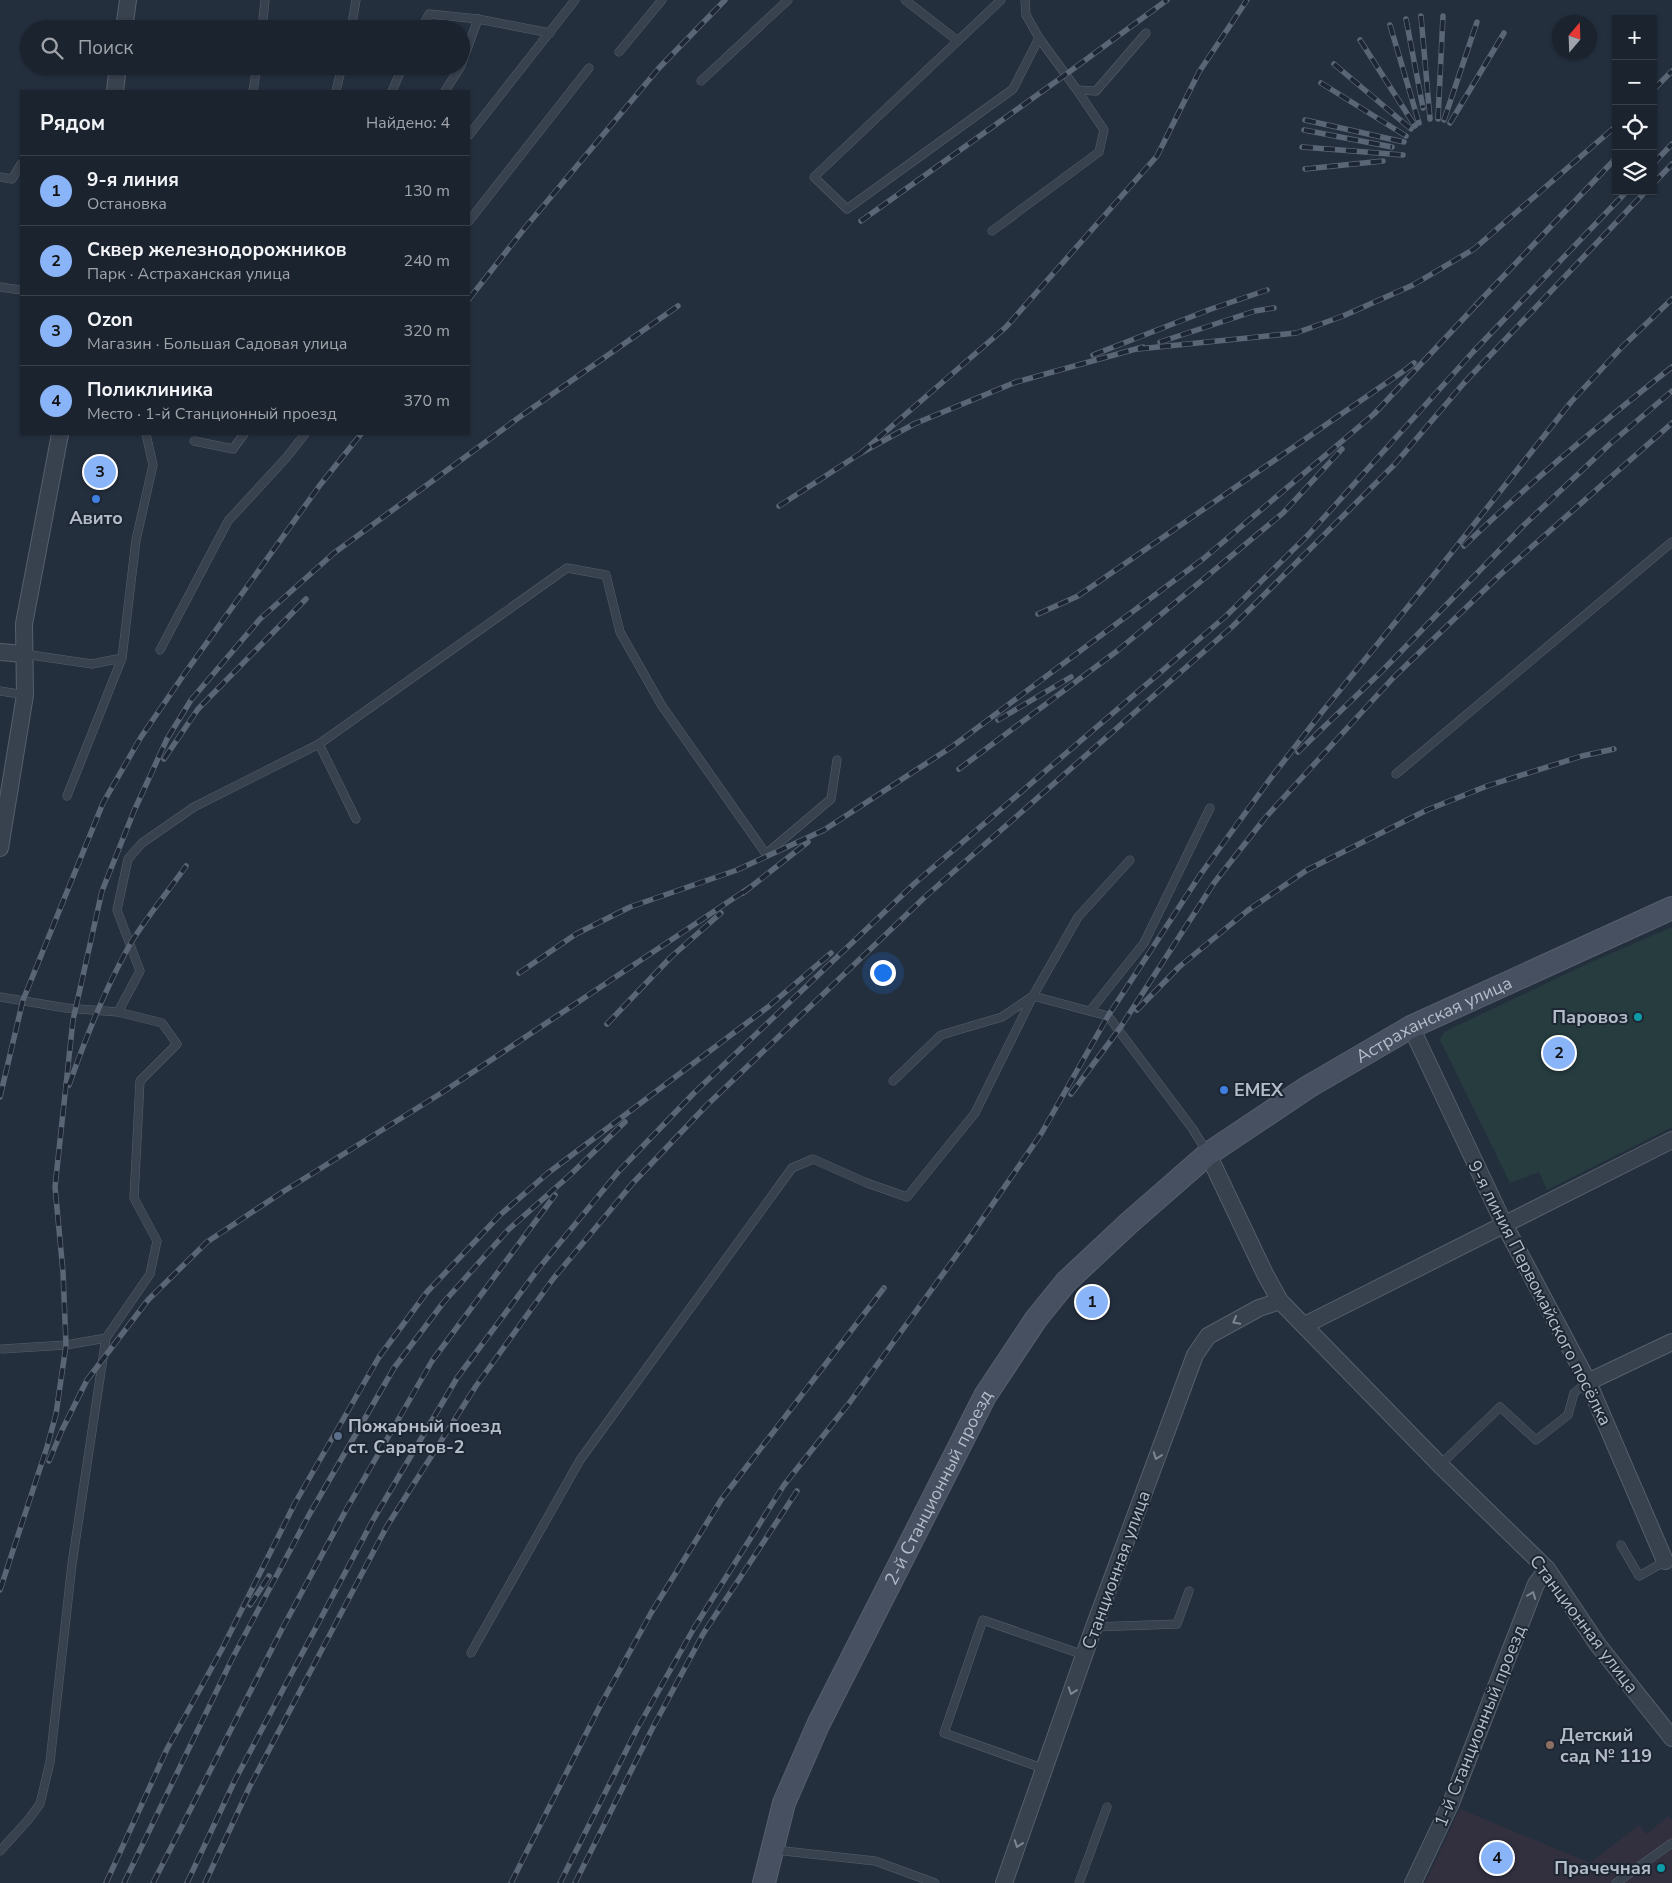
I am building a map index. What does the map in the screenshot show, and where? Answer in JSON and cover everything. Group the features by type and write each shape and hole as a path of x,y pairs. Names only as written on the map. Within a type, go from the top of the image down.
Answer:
{"main road":[{"name":"Астраханская улица","path":"1208,1154 1308,1087 1411,1027 1672,908"},
{"name":"2-й Станционный проезд","path":"764,1883 784,1802 818,1725 985,1396 1036,1319 1066,1282 1129,1223 1208,1154"}],"street":[{"path":"125,20 128,0"},
{"path":"115,90 117,75"},
{"path":"0,848 25,695 24,624 60,435"},
{"path":"0,652 24,654"},
{"name":"9-я линия Первомайского посёлка","path":"1411,1027 1504,1224 1588,1382 1669,1559"},
{"path":"1305,1325 1672,1140"},
{"name":"Станционная улица","path":"1208,1154 1265,1274 1280,1301 1440,1465 1547,1569 1598,1645 1672,1738"},
{"name":"Станционная улица","path":"1004,1883 1094,1627 1195,1355 1208,1336 1259,1308 1280,1301"},
{"path":"1588,1382 1672,1342"},
{"name":"1-й Станционный проезд","path":"1414,1883 1451,1803 1536,1584 1547,1569"}],"lane":[{"path":"263,20 266,0"},
{"path":"353,20 356,0"},
{"path":"470,134 575,0"},
{"path":"619,52 662,0"},
{"path":"701,81 788,0"},
{"path":"905,0 958,40"},
{"path":"1000,0 814,177 847,209 1013,89 1039,38"},
{"path":"992,231 1099,152 1104,130 1039,38 1026,14 1025,0"},
{"path":"426,20 429,14 478,19 550,33"},
{"path":"470,41 478,19"},
{"path":"1077,90 1096,91 1146,33"},
{"path":"470,220 588,68"},
{"path":"254,90 256,75"},
{"path":"336,90 340,75"},
{"path":"392,90 399,75"},
{"path":"446,90 455,75"},
{"path":"0,177 12,179 20,166"},
{"path":"0,287 20,290"},
{"path":"66,796 122,658 136,540 153,465 146,435"},
{"path":"194,441 233,449 243,435"},
{"path":"160,650 228,521 274,473 304,435"},
{"path":"1396,774 1672,542"},
{"path":"118,1012 140,971 116,910 128,860 142,843 194,807 319,744 567,568 606,575 620,632 662,706 766,854 832,799 837,760"},
{"path":"24,654 92,664 122,658"},
{"path":"0,692 25,695"},
{"path":"319,744 356,819"},
{"path":"1090,1011 1144,943 1210,808"},
{"path":"471,1653 580,1460 792,1168 813,1159 867,1184 907,1196 975,1113 1033,996 1078,917 1130,860"},
{"path":"893,1081 941,1035 1002,1016 1033,996 1108,1016 1192,1128 1208,1154"},
{"path":"0,997 66,1008 118,1012 162,1023 177,1044 140,1081 134,1198 157,1241 150,1274 106,1338 72,1564 50,1762 40,1804 0,1851"},
{"path":"2,1349 66,1345 106,1338"},
{"path":"1440,1465 1500,1406 1536,1440 1568,1415 1574,1393 1588,1382"},
{"path":"1621,1545 1640,1576 1669,1559"},
{"path":"1094,1627 1177,1624 1189,1591"},
{"path":"1045,1769 944,1734 983,1620 1084,1655"},
{"path":"1079,1883 1107,1807"},
{"path":"1616,1883 1672,1843"},
{"path":"771,1850 874,1861 935,1883"}],"shaded area":[{"path":"1460,1809 1590,1863 1639,1825 1647,1834 1668,1816 1672,1821 1672,1883 1425,1883"}],"green space":[{"path":"1672,927 1672,1127 1547,1190 1539,1172 1510,1183 1440,1040 1444,1032 1589,963"}],"railway":[{"path":"470,298 524,229 659,68 725,0"},
{"path":"861,221 1167,0"},
{"path":"861,453 1006,327 1157,156 1199,72 1247,0"},
{"path":"1421,16 1430,119"},
{"path":"1438,119 1443,16"},
{"path":"1406,19 1423,108"},
{"path":"1444,120 1477,22"},
{"path":"1390,25 1419,123"},
{"path":"1450,123 1504,33"},
{"path":"1360,40 1415,126"},
{"path":"1334,64 1411,129"},
{"path":"1657,86 1672,71"},
{"path":"1321,83 1406,136"},
{"path":"1305,120 1404,142"},
{"path":"1138,349 1296,333 1343,316 1413,285 1474,249 1612,129"},
{"path":"1304,130 1392,147"},
{"path":"1657,160 1672,144"},
{"path":"1302,147 1403,155"},
{"path":"1305,169 1383,161"},
{"path":"1476,305 1612,162"},
{"path":"1657,180 1672,164"},
{"path":"187,1883 235,1780 373,1520 457,1378 539,1268 619,1171 693,1094 915,883 1226,616 1309,534 1473,352 1623,195"},
{"path":"205,1883 250,1786 387,1526 476,1386 553,1279 632,1184 707,1105 926,896 1233,626 1394,465 1464,383 1642,195"},
{"path":"1093,355 1211,309 1267,290"},
{"path":"560,1883 637,1729 694,1628 784,1485 850,1402 972,1234 1041,1134 1108,1016 1200,875 1322,712 1571,402 1622,347 1672,299"},
{"path":"519,973 576,934 630,907 737,870 824,830 953,746 1203,559 1374,414 1481,300"},
{"path":"0,1590 56,1414 66,1345 63,1272 55,1187 73,1020 102,891 134,811 167,739 191,700 260,619 334,553 521,416 678,306"},
{"path":"1160,342 1255,311 1274,308"},
{"path":"779,506 861,453 914,424 1016,382 1143,347"},
{"path":"1038,614 1078,596 1414,363"},
{"path":"1464,546 1566,454 1672,367"},
{"path":"1298,752 1382,671 1524,525 1611,443 1672,391"},
{"path":"1071,1094 1120,1028 1214,883 1265,818 1393,678 1501,574 1672,423"},
{"path":"0,1097 23,1000 103,803 141,737 185,673 320,485 360,435"},
{"path":"959,769 1117,651 1283,513 1342,449"},
{"path":"164,759 198,709 306,599"},
{"path":"998,720 1071,677"},
{"path":"1137,1010 1179,967 1247,911 1307,870 1427,810 1487,786 1582,756 1614,749"},
{"path":"743,893 808,842"},
{"path":"69,1085 96,1015 119,964 141,927 186,866"},
{"path":"49,1461 87,1380 148,1300 207,1242 281,1193 443,1092 749,888"},
{"path":"607,1024 671,957 721,913"},
{"path":"106,1883 167,1749 222,1649 295,1503 379,1357 427,1292 500,1215 548,1173 768,1007 831,953"},
{"path":"124,1883 233,1657 309,1515 394,1368 443,1303 508,1230 570,1175 625,1122"},
{"path":"153,1883 282,1629 346,1510 432,1361 555,1195"},
{"path":"511,1883 600,1706 651,1613 721,1500 884,1288"},
{"path":"575,1883 652,1729 703,1634 797,1491"},
{"path":"250,1605 269,1576"}],"place":[{"name":"Ozon","path":"100,472"},
{"name":"Авито","path":"96,499"},
{"name":"Паровоз","path":"1638,1017"},
{"name":"Сквер железнодорожников","path":"1559,1053"},
{"name":"EMEX","path":"1224,1090"},
{"name":"9-я линия","path":"1092,1302"},
{"name":"Пожарный поезд ст. Саратов-2","path":"338,1436"},
{"name":"Детский сад № 119","path":"1550,1745"},
{"name":"Поликлиника","path":"1497,1858"},
{"name":"Прачечная","path":"1661,1868"}]}
